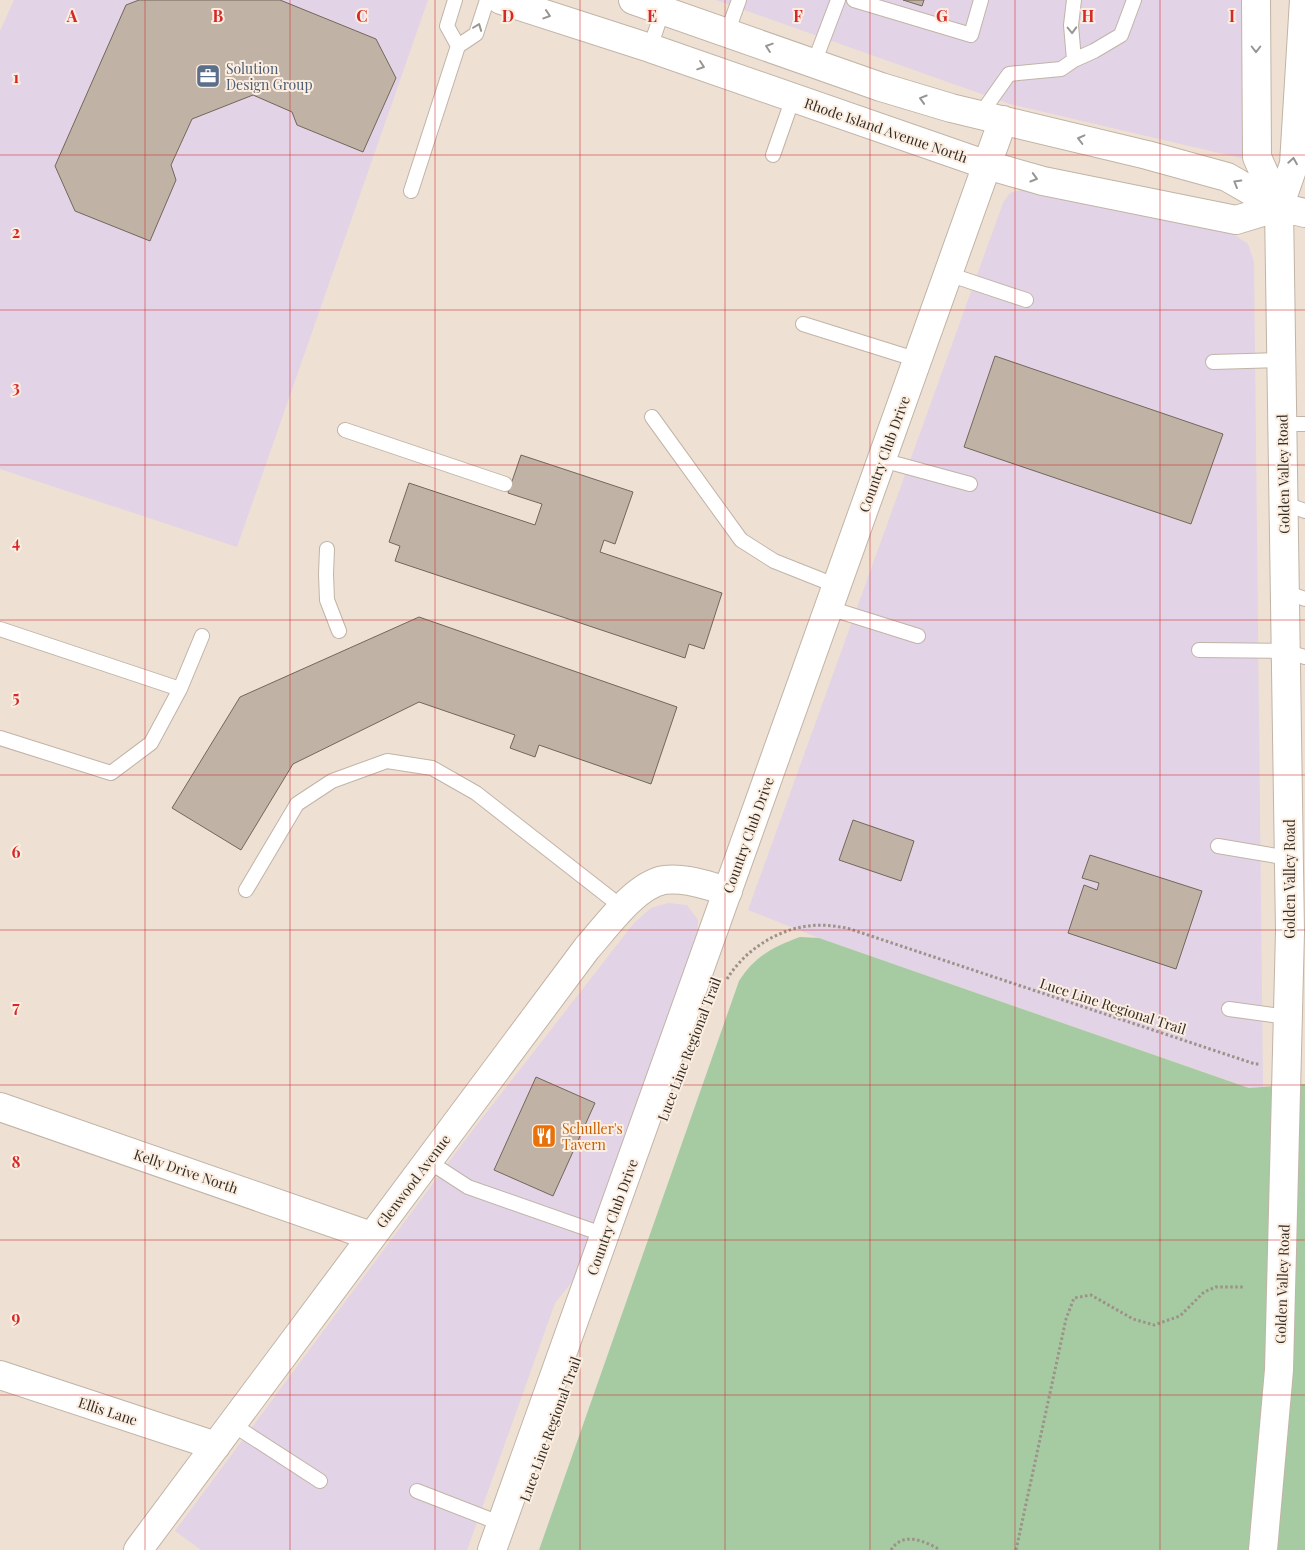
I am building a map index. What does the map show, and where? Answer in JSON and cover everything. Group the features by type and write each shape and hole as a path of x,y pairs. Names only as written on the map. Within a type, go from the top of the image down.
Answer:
{"street":[{"name":"Rhode Island Avenue North","path":"501,0 650,48 987,165 1043,181 1236,220 1279,208"},
{"name":"Rhode Island Avenue North","path":"633,0 664,5 727,33 899,92 992,118 1147,155 1227,177 1279,208 1305,213"},
{"name":"Golden Valley Road","path":"1256,0 1257,157 1279,208"},
{"name":"Golden Valley Road","path":"1263,1550 1279,1370 1287,1017 1297,933 1289,858 1295,654 1293,424 1281,360 1279,208 1294,164 1304,0"},
{"name":"Country Club Drive","path":"492,1550 987,165 992,118"},
{"name":"Glenwood Avenue","path":"138,1550 587,948 639,892 662,880 691,882 728,891"},
{"name":"Kelly Drive North","path":"0,1107 371,1236"},
{"name":"Ellis Lane","path":"0,1375 224,1435"}],"lane":[{"path":"455,0 447,26 458,46"},
{"path":"410,191 458,46 476,34 488,0"},
{"path":"727,33 739,0"},
{"path":"814,63 838,0"},
{"path":"854,0 971,35 982,0"},
{"path":"1074,0 1071,25 1074,60"},
{"path":"992,118 1009,74 1023,71 1061,69 1074,60 1094,51 1121,35 1134,0"},
{"path":"650,48 664,5"},
{"path":"773,155 794,98"},
{"path":"948,274 1026,300"},
{"path":"803,324 918,360"},
{"path":"1213,362 1281,360"},
{"path":"652,416 741,540 833,597 918,636"},
{"path":"345,430 505,484"},
{"path":"882,460 970,484"},
{"path":"327,549 327,600 339,631"},
{"path":"0,629 180,689"},
{"path":"0,738 111,773 151,743 180,689 202,636"},
{"path":"1200,650 1295,654"},
{"path":"246,890 297,804 332,781 387,761 432,768 476,793 623,908"},
{"path":"1218,846 1289,858"},
{"path":"1229,1009 1287,1017"},
{"path":"428,1161 468,1187 605,1234"},
{"path":"224,1435 320,1481"},
{"path":"417,1491 502,1524"}],"path":[{"name":"Luce Line Regional Trail","path":"723,986 731,972 758,946 794,929 830,925 847,928 1255,1064 1287,1063"},
{"path":"1016,1550 1066,1319 1074,1298 1091,1295 1133,1319 1154,1325 1180,1316 1204,1292 1216,1287 1244,1287"},
{"path":"891,1550 895,1544 906,1538 918,1539 940,1550"}],"shaded area":[{"path":"14,0 428,0 237,547 0,469 0,31"},
{"path":"716,0 1246,0 1245,159 1010,104"},
{"path":"1025,189 1233,234 1248,244 1254,262 1263,1087 1250,1088 819,938 748,910 1003,203 1010,193"},
{"path":"668,903 687,905 698,920 697,935 575,1278 555,1303 467,1550 201,1550 175,1531 469,1135 634,923 651,908"}],"green space":[{"path":"800,937 819,938 1249,1088 1305,1084 1305,1550 539,1550 739,981 751,965 765,953"}],"building":[{"path":"139,0 280,0 376,39 396,78 363,152 297,125 292,112 253,95 192,119 171,165 176,180 150,241 75,211 55,166 126,5"},
{"path":"903,0 924,0 922,6"},
{"path":"995,356 1223,434 1191,524 964,447"},
{"path":"521,455 633,492 615,544 604,540 600,552 722,593 704,649 689,644 685,658 395,561 400,546 389,542 409,483 535,525 542,504 508,493"},
{"path":"419,617 677,707 651,784 539,745 535,757 510,748 515,735 419,702 293,764 241,850 172,808 240,697"},
{"path":"853,820 914,841 901,881 839,860"},
{"path":"1090,855 1202,891 1176,969 1068,933 1084,885 1097,890 1099,883 1082,878"},
{"name":"Schuller's Tavern","path":"536,1077 595,1103 553,1196 494,1170"}],"place":[{"name":"Solution Design Group","path":"208,76"},
{"name":"Schuller's Tavern","path":"544,1136"}]}
